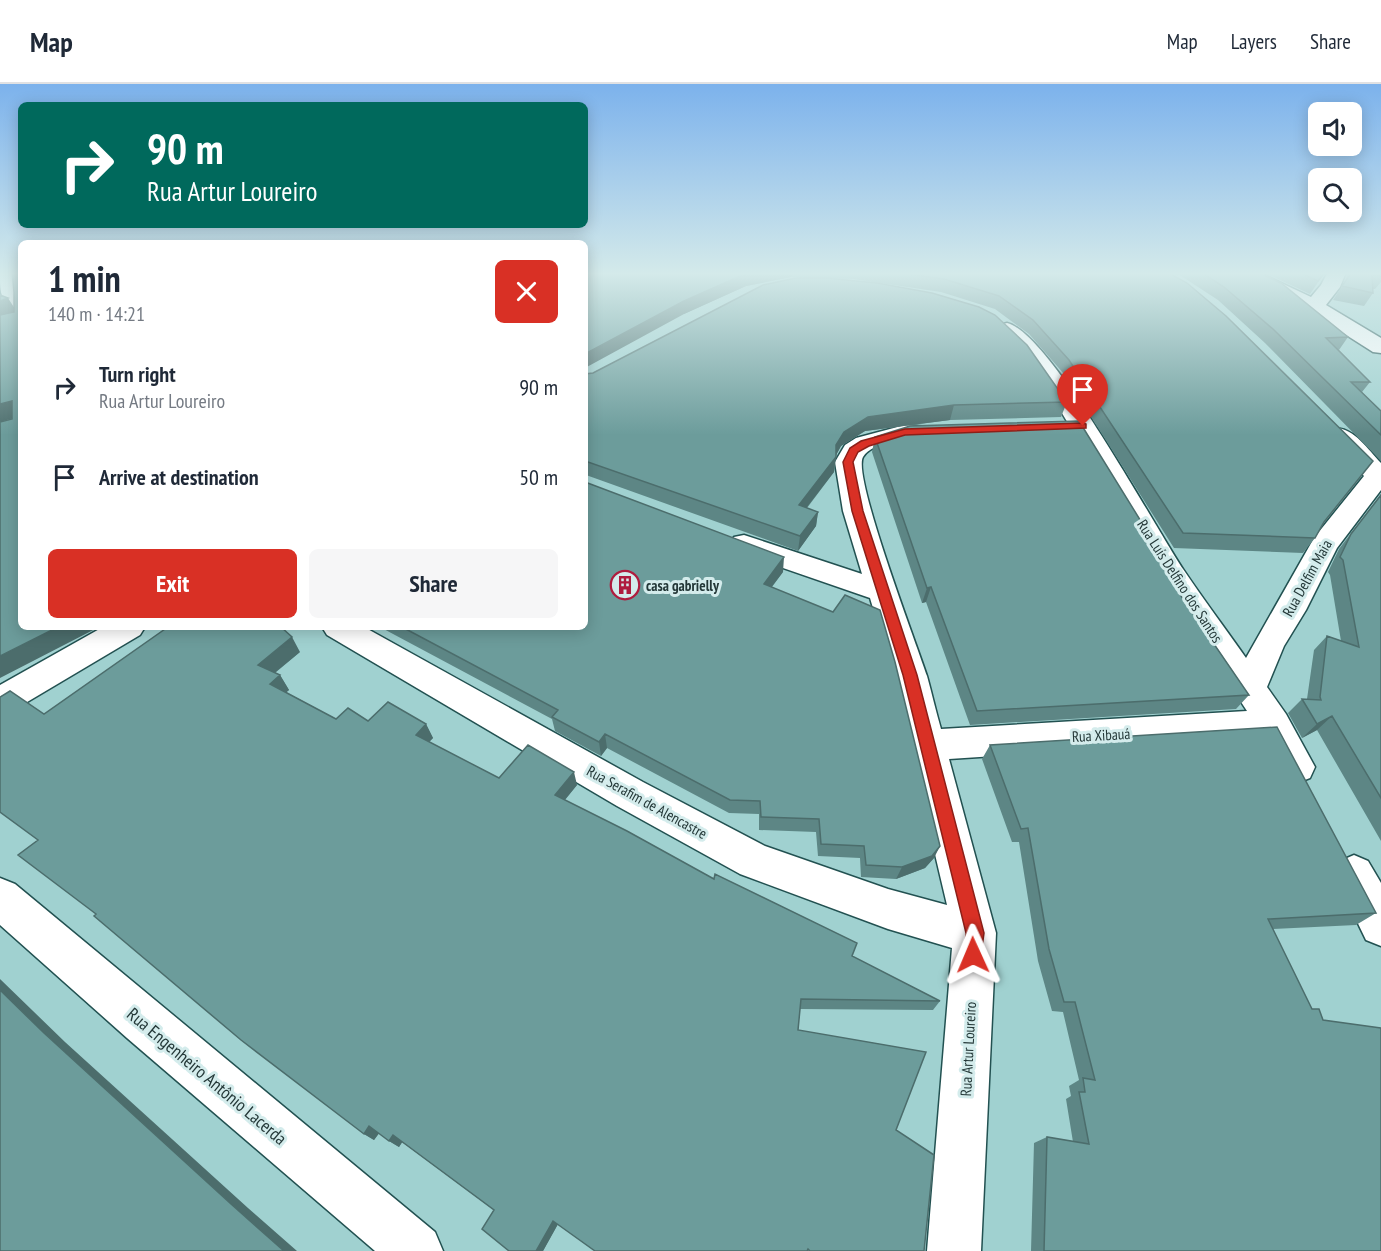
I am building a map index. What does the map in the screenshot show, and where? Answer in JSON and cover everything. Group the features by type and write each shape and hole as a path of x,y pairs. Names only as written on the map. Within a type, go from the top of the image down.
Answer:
{"street":[{"name":"Rua Luís Delfino dos Santos","path":"1004,326 1024,343 1053,379 1172,575 1274,724 1308,788"},
{"path":"1348,326 1381,347"},
{"path":"1324,419 1380,477"},
{"path":"1047,428 1083,426"},
{"name":"Rua Artur Loureiro","path":"952,431 905,432 880,438 854,450 848,462 857,511 910,675 975,933 954,1251"},
{"name":"Rua Delfim Maia","path":"1250,688 1269,643 1291,610 1324,545 1380,477"},
{"path":"716,533 800,565 884,592"},
{"path":"0,700 124,630"},
{"name":"Rua Serafim de Alencastre","path":"343,630 630,794 754,861 888,909 975,933"},
{"name":"Rua Xibauá","path":"928,745 1274,724"},
{"path":"1342,851 1381,925"},
{"name":"Rua Engenheiro Antônio Lacerda","path":"0,898 416,1251"}],"building":[{"path":"0,326 18,326 18,630 52,630 0,656 0,422 12,419 12,401 0,404"},
{"path":"588,326 636,326 588,352"},
{"path":"683,326 1007,326 1027,345 1067,402 954,405 868,417 844,432 836,445 836,457 799,505 818,512 800,536 588,462 588,374"},
{"path":"1039,326 1237,326 1373,461 1324,522 1315,538 1183,533 1069,360"},
{"path":"1270,326 1335,326 1348,337 1326,338 1370,382 1351,382 1381,411 1381,435"},
{"path":"1079,421 1147,531 1139,531 1183,593 1179,593 1249,695 977,711 931,587 927,588 875,437 910,426"},
{"path":"588,483 784,557 764,584 833,612 845,595 880,610 940,846 932,856 902,867 866,865 864,846 821,844 819,819 761,817 760,801 730,800 605,734 599,742 552,717 558,710 408,630 588,630"},
{"path":"1381,495 1381,798 1332,716 1317,724 1302,699 1321,700 1327,636 1359,647 1343,560 1340,557 1351,534"},
{"path":"164,630 284,630 292,637 258,665 280,675 270,684 336,719 348,708 368,721 388,702 426,724 416,735 499,778 528,745 574,772 555,795 627,831 714,879 715,874 857,943 852,956 940,1001 801,999 798,1030 926,1052 896,1130 934,1155 924,1251 810,1251 808,1249 807,1251 595,1251 553,1221 536,1251 509,1251 482,1229 494,1210 393,1135 389,1141 369,1126 364,1134 241,1040 94,916 96,914 18,855 38,840 0,812 0,697 10,691 44,714"},
{"path":"1277,727 1376,913 1268,919 1312,1009 1319,1009 1323,1020 1381,1028 1381,1251 1044,1251 1047,1137 1089,1144 1079,1092 1085,1092 1083,1078 1095,1080 1075,1002 1064,1002 1049,949 1028,828 1021,829 990,745"},
{"path":"0,990 44,1033 284,1251 0,1251"}],"place":[{"name":"casa gabrielly","path":"625,585"}],"route":[{"path":"973,955 975,933 928,745 910,675 857,511 848,462 854,450 865,443 905,432 1083,426"}]}
